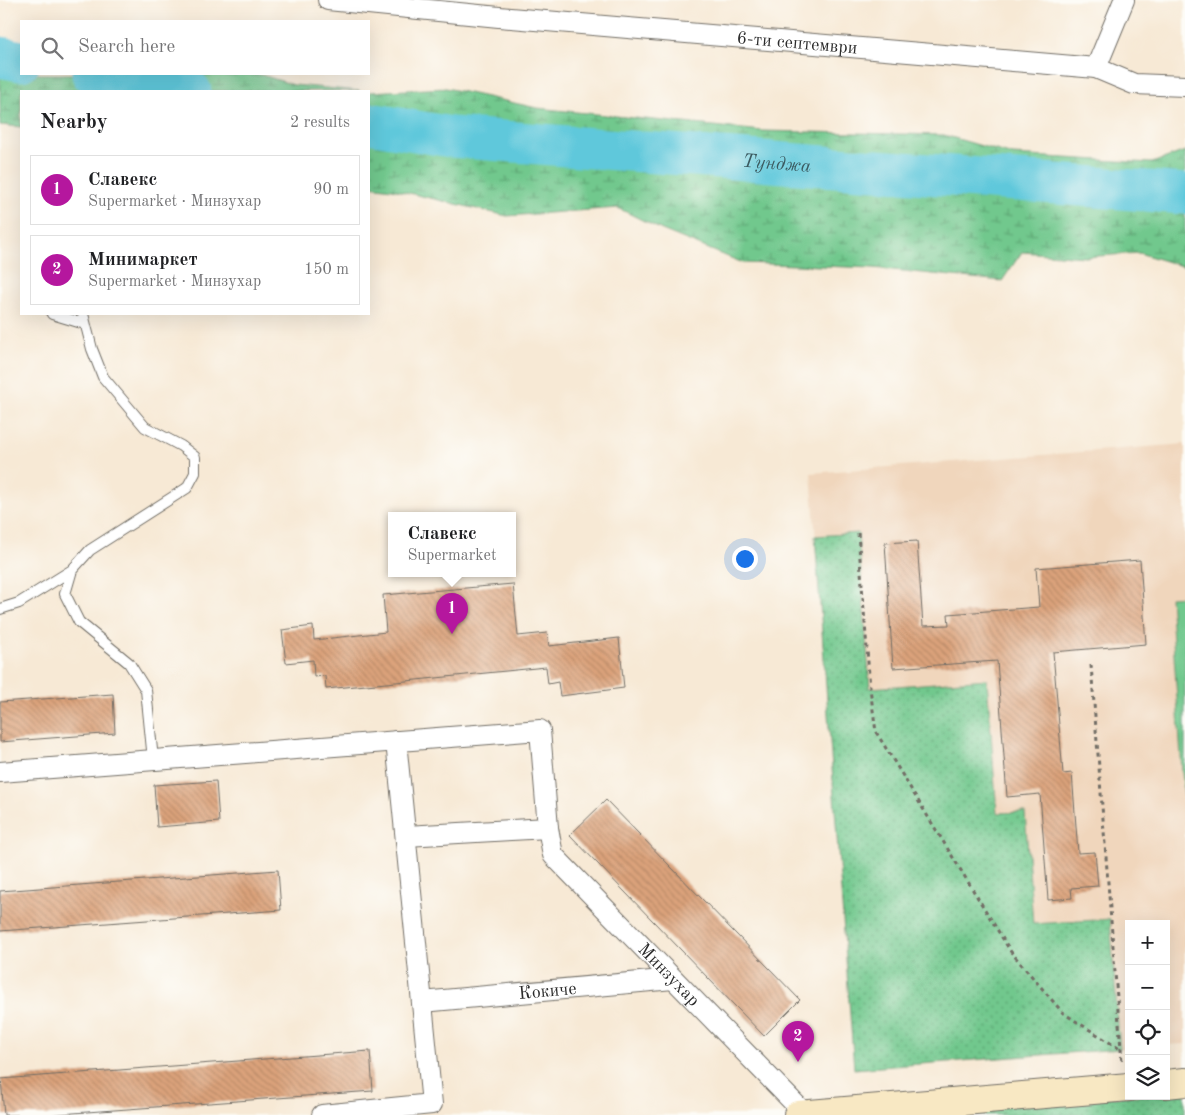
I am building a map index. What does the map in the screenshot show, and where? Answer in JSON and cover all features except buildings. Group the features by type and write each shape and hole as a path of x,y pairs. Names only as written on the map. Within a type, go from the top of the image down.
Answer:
{"main road":[{"path":"1170,1084 1185,1082"},
{"path":"803,1115 1125,1087"}],"street":[{"name":"6-ти септември","path":"328,0 499,17 1096,68 1134,84 1185,86"},
{"path":"1096,68 1124,0"},
{"name":"Минзухар","path":"396,741 540,730 548,828 553,855 803,1115"},
{"path":"0,772 396,741 432,1104 322,1115"},
{"path":"406,836 548,828"},
{"name":"Кокиче","path":"422,1002 673,979"}],"lane":[{"path":"0,609 19,603 72,570 90,550 187,488 195,473 195,458 181,446 144,427 103,377 92,349 84,319 58,315"},
{"path":"72,570 65,594 79,622 129,663 146,690 153,760"}],"path":[{"path":"858,533 870,688 876,732 1011,952 1063,1013 1120,1049"},
{"path":"1091,665 1120,1049 1125,1076"}],"shaded area":[{"path":"1185,444 1185,1044 1170,1045 1170,920 1125,920 1125,1048 854,1069 811,473"}],"green space":[{"path":"0,43 20,46 20,75 262,75 294,85 349,90 20,90 20,127 0,125"},
{"path":"446,88 537,108 763,131 944,135 1013,155 1152,163 1185,151 1185,267 1139,253 1085,257 1022,252 1002,281 873,268 743,263 662,230 618,208 507,216 392,189 370,186 370,92"},
{"path":"858,533 870,688 987,679 997,813 1025,812 1033,924 1110,919 1120,1049 854,1069 815,536"},
{"path":"1185,596 1185,815 1170,597"},
{"path":"1185,1082 1185,1115 798,1115 1125,1096 1125,1100 1170,1100 1170,1093"}],"waterway":[{"name":"Тунджа","path":"0,57 20,61"},
{"name":"Тунджа","path":"98,75 185,90"},
{"name":"Тунджа","path":"370,123 451,137 1185,194"}],"place":[{"name":"Славекс","path":"452,634"},
{"name":"Минимаркет","path":"798,1062"}]}
